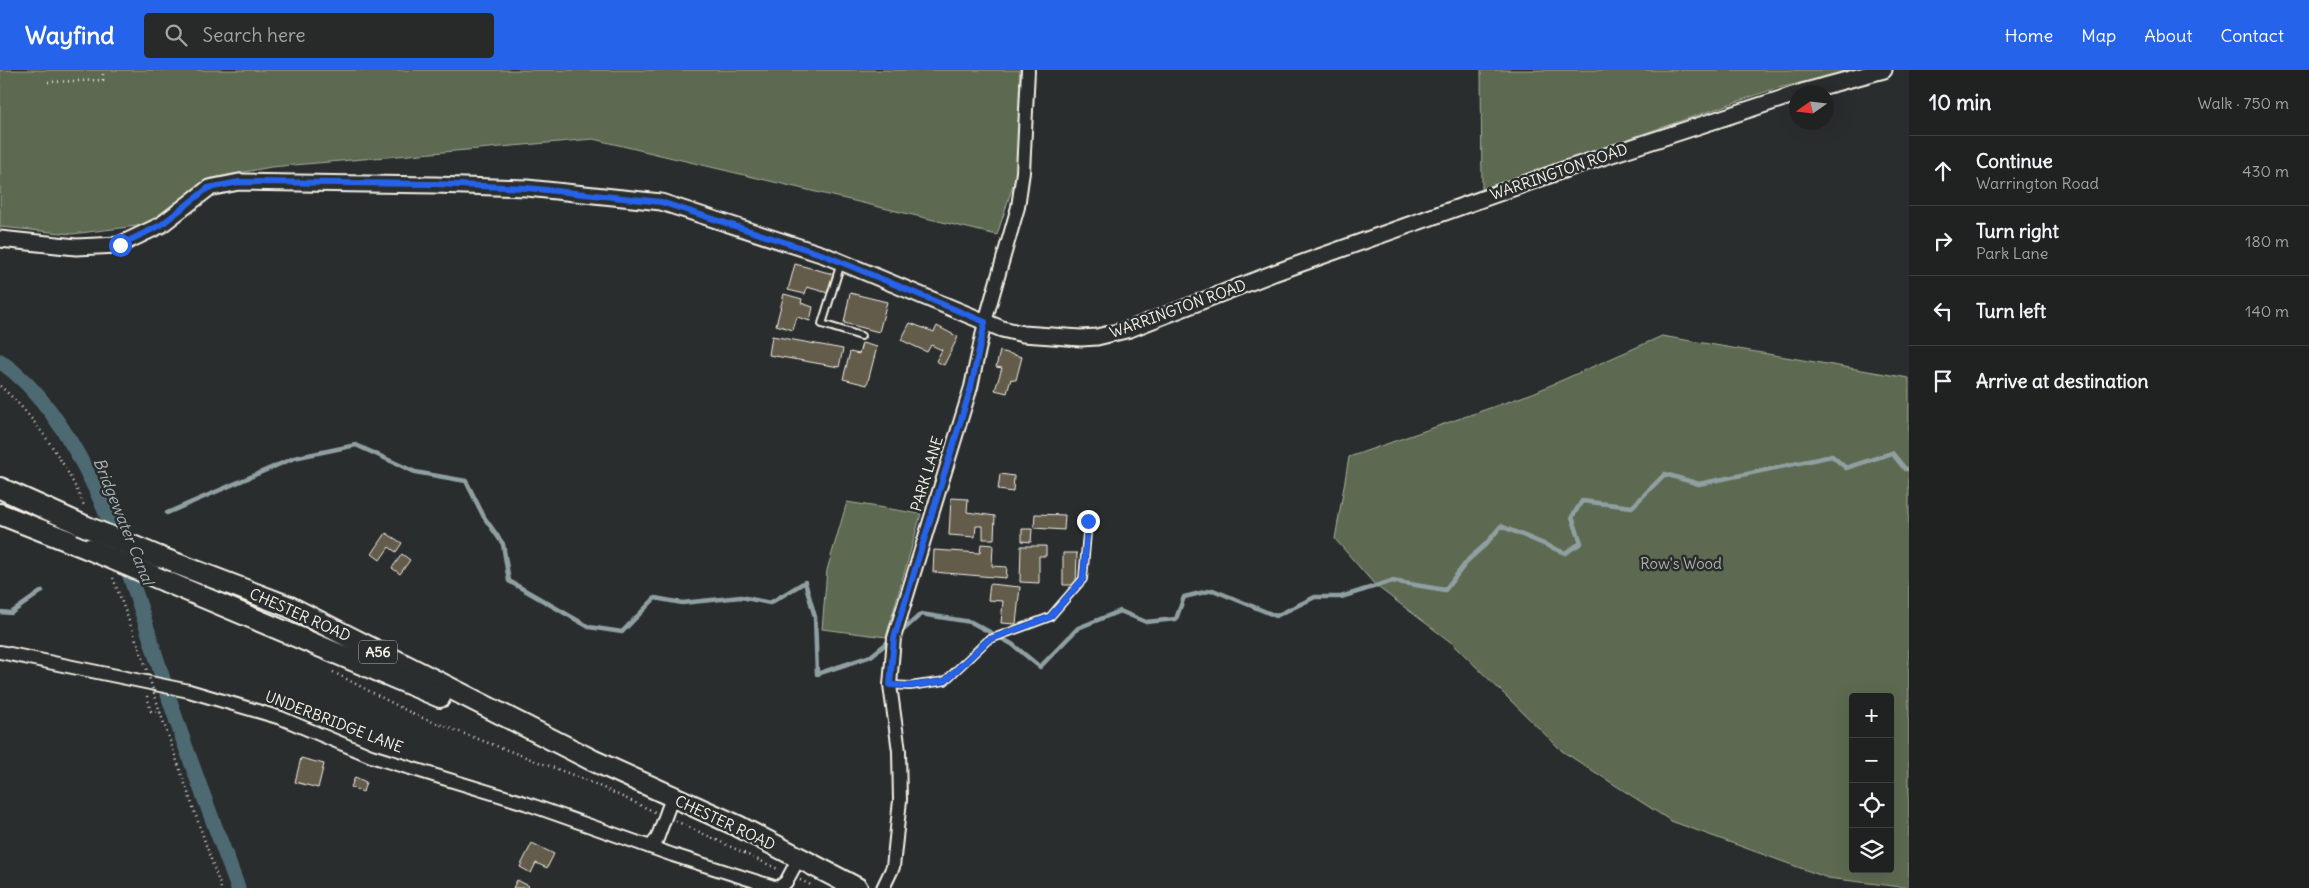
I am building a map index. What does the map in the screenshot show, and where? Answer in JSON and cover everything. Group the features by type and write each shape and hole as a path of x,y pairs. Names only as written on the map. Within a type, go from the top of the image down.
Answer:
{"highway":[{"name":"CHESTER ROAD","path":"0,488 159,557 290,607 592,760 672,798 738,826 857,888"},
{"name":"CHESTER ROAD","path":"0,514 89,549 592,760"}],"street":[{"name":"PARK LANE","path":"883,888 893,867 900,800 899,751 890,685 894,638 971,387 985,322 1018,207 1023,172 1028,70"},
{"path":"1828,85 1884,70"},
{"name":"WARRINGTON ROAD","path":"0,239 76,247 120,245 161,225 208,188 239,182 435,184 527,188 661,202 750,229 841,262 1002,329 1023,334 1065,338 1097,337 1122,332 1274,273 1540,178 1789,96"},
{"name":"UNDERBRIDGE LANE","path":"0,652 189,691 282,718 371,756 525,803 650,847 777,888 786,882 799,858"},
{"path":"650,847 657,839 672,798"}],"lane":[{"path":"841,262 822,324 861,336"},
{"path":"890,685 910,686 945,681 988,640 1050,617 1083,579 1088,521"}],"path":[{"path":"48,82 103,80 104,70"},
{"path":"145,664 221,888"},
{"path":"326,668 415,715 586,780 647,808"},
{"path":"680,823 778,869"}],"green space":[{"path":"0,70 1020,70 1017,173 997,235 593,139 271,167 207,179 145,225 72,234 0,227"},
{"path":"1481,70 1858,70 1774,89 1482,189"},
{"name":"Row's Wood","path":"1662,336 1909,378 1909,888 1828,878 1671,821 1562,751 1452,643 1375,585 1335,539 1349,457 1533,393"},
{"path":"847,502 921,514 886,637 822,629 827,570"}],"building":[{"path":"795,264 833,274 828,293 807,287 805,294 788,290"},
{"path":"850,293 887,302 879,332 844,323"},
{"path":"784,294 802,299 801,303 813,307 810,321 797,317 793,330 776,325"},
{"path":"910,323 934,332 937,326 958,337 944,365 936,361 942,350 931,345 927,352 901,340"},
{"path":"772,336 843,349 839,367 769,355"},
{"path":"862,343 877,347 867,385 843,379 850,352 859,354"},
{"path":"1000,351 1022,357 1016,380 1011,379 1007,393 995,390 1002,368 996,367"},
{"path":"1000,474 1014,476 1013,492 998,490"},
{"path":"951,498 968,499 967,512 995,516 994,539 983,539 983,526 976,526 975,537 949,535"},
{"path":"1035,514 1065,515 1064,530 1034,528"},
{"path":"1022,529 1032,529 1031,542 1022,541"},
{"path":"386,533 402,543 396,552 389,547 380,560 372,554"},
{"path":"981,544 993,545 992,566 1007,567 1006,578 933,572 934,550 980,553"},
{"path":"1021,546 1046,546 1046,556 1039,556 1039,583 1020,582"},
{"path":"1063,553 1077,553 1076,585 1063,585"},
{"path":"402,554 410,560 400,574 392,568"},
{"path":"990,584 1020,587 1016,624 1001,623 1003,601 988,600"},
{"path":"301,758 324,764 318,788 295,782"},
{"path":"355,777 366,782 363,792 351,787"},
{"path":"532,843 554,854 547,868 536,863 531,873 520,867"},
{"path":"517,880 529,886 527,888 513,888"}],"waterway":[{"name":"Bridgewater Canal","path":"0,361 33,390 62,428 87,472 127,568 172,707 238,888"},
{"path":"167,513 294,458 356,445 415,472 466,481 484,517 503,544 509,581 589,627 622,632 655,598 682,603 741,597 770,603 805,582 815,617 817,674 871,656 892,639"},
{"path":"900,633 921,614 971,622 1012,644 1040,667 1078,628 1120,611 1146,622 1176,619 1184,597 1213,590 1276,616 1315,597 1341,597 1392,581 1445,590 1469,559 1485,545 1501,526 1565,553 1581,543 1572,517 1582,501 1632,507 1665,474 1699,484 1832,456 1846,468 1892,453 1905,469 1909,469"},
{"path":"0,612 11,613 42,591"}],"route":[{"path":"120,245 161,225 208,188 239,182 435,184 527,188 661,202 750,229 824,255 985,322 971,387 894,638 890,685 910,686 945,681 988,640 1050,617 1083,579 1088,521"}]}
